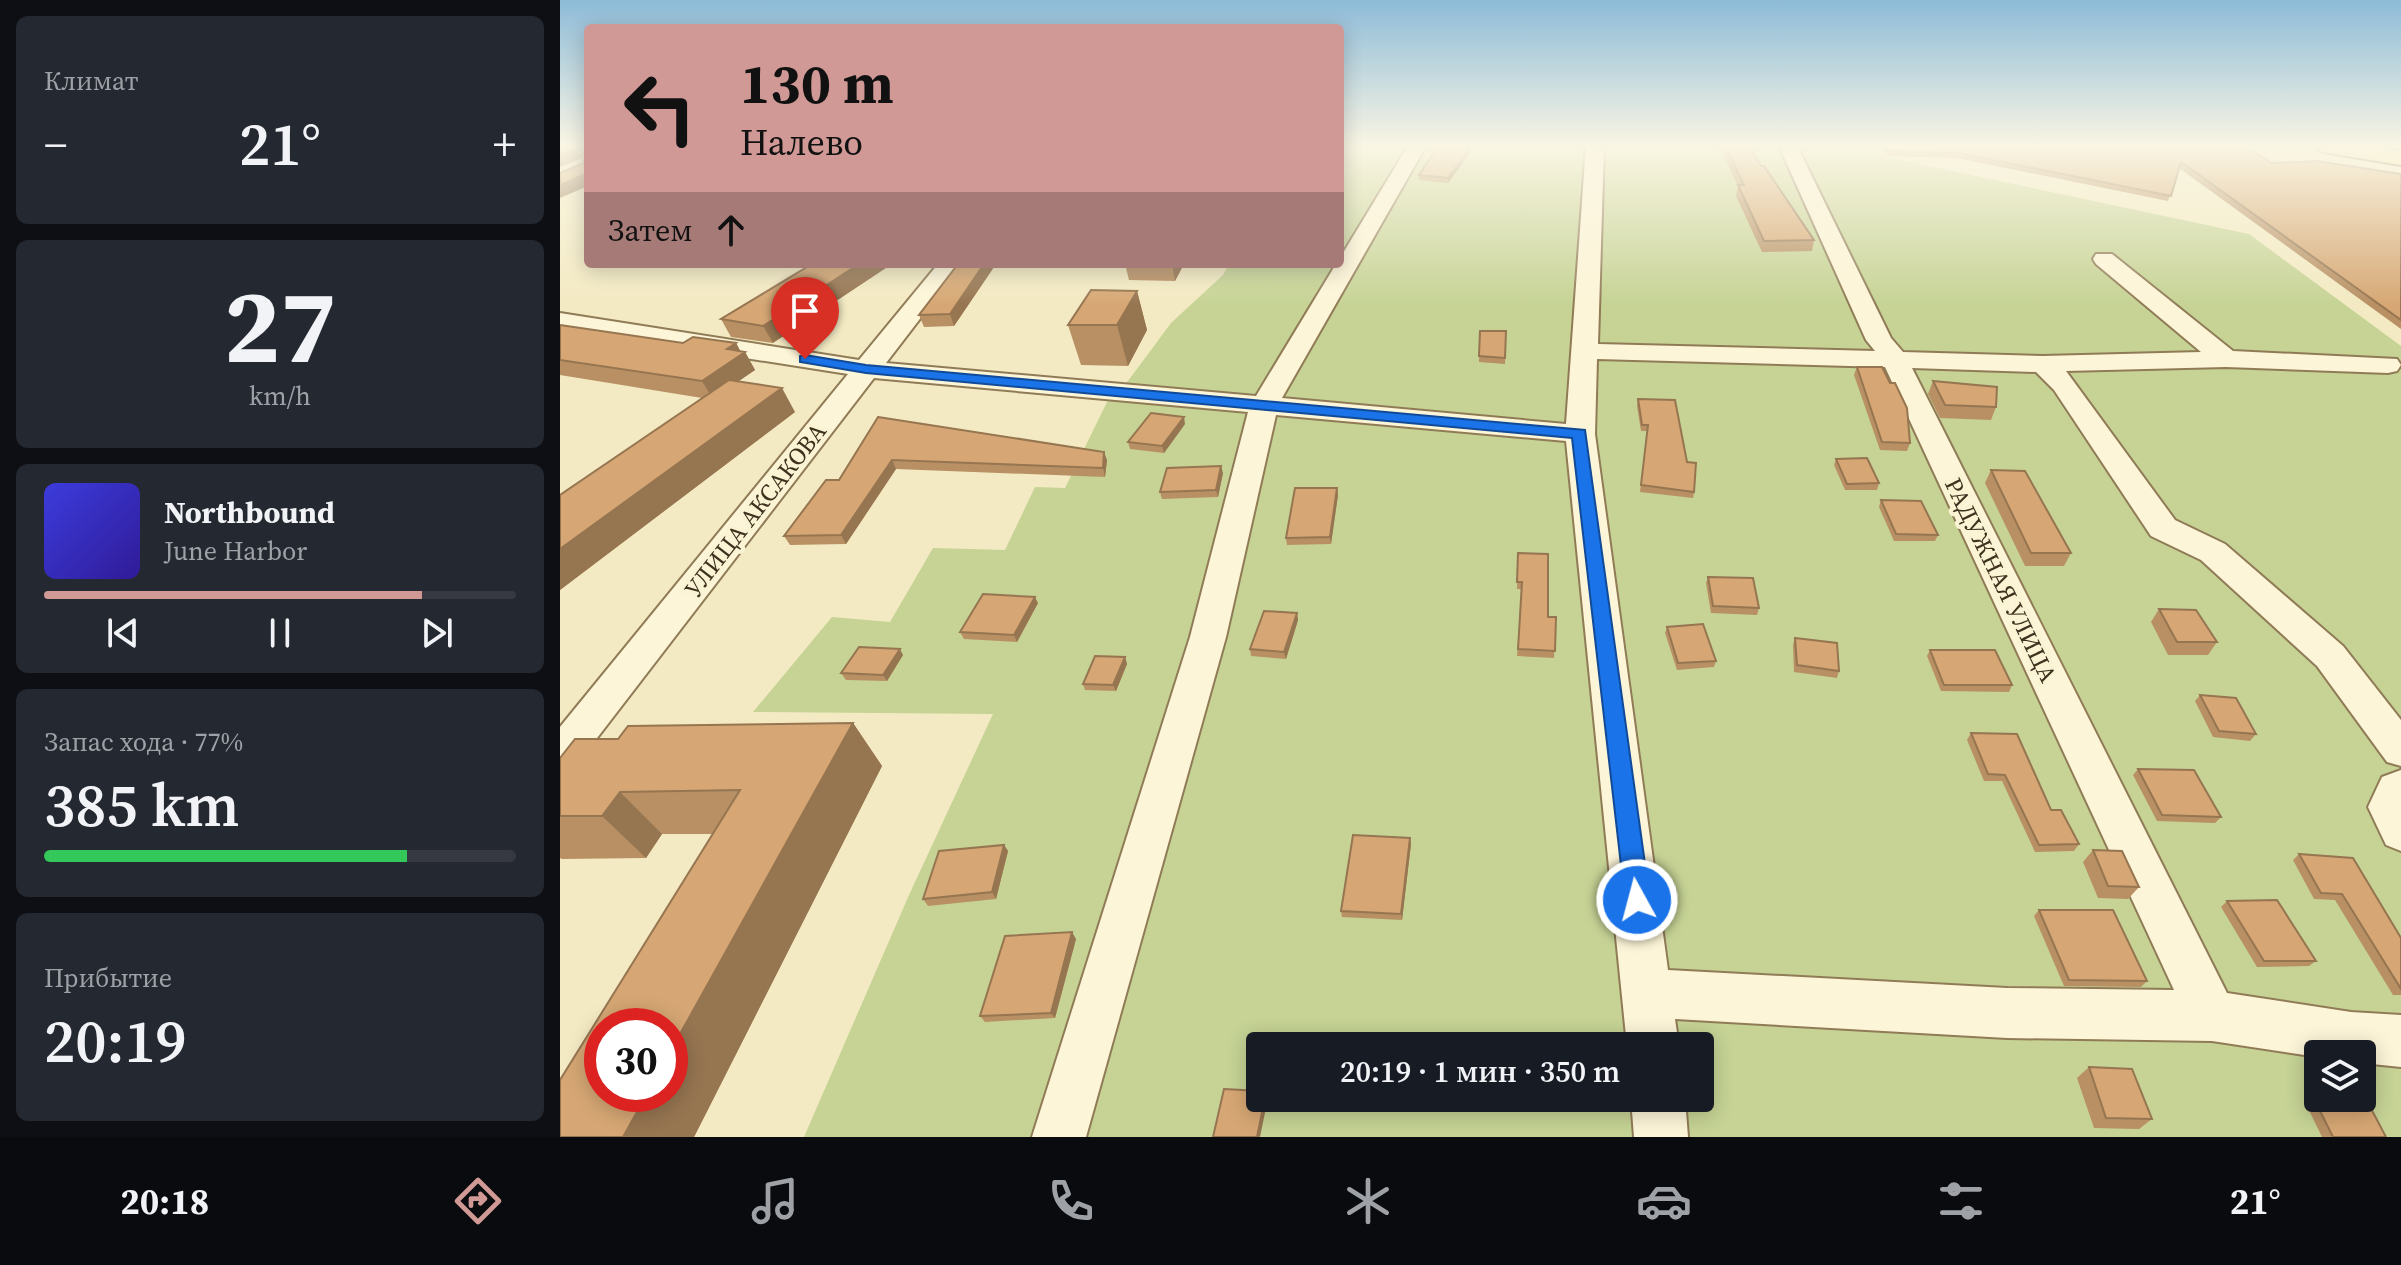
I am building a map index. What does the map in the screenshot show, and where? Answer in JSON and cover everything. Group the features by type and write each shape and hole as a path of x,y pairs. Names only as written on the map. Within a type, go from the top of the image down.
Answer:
{"street":[{"path":"1059,1137 1208,637 1264,406 1386,199"},
{"path":"1592,199 1580,434 1652,1032"},
{"name":"РАДУЖНАЯ УЛИЦА","path":"1813,199 1879,340 1894,358 2212,1016"},
{"path":"2104,259 2226,359"},
{"name":"УЛИЦА АКСАКОВА","path":"560,756 947,268"},
{"path":"560,321 866,369 1580,434"},
{"path":"1584,351 2043,364 2226,359 2388,365"},
{"path":"2043,364 2064,385 2163,528 2213,552 2330,656 2401,750"},
{"path":"2401,788 2397,789 2389,807 2401,832"},
{"path":"1649,993 2007,1013 2212,1016 2401,1041"},
{"path":"1659,1112 1661,1137"}],"green space":[{"path":"1344,199 2084,199 2249,234 2401,346 2401,1137 804,1137 909,895 993,714 753,712 832,617 890,622 933,548 1005,550 1035,487 1065,488 1107,402 1128,381 1171,323 1227,268 1344,268"}],"building":[{"path":"1745,199 1786,199 1814,240 1764,241"},
{"path":"2233,199 2401,199 2401,320"},
{"path":"805,268 853,268 763,326 721,319"},
{"path":"955,268 981,268 950,314 919,315"},
{"path":"1091,290 1137,291 1117,325 1068,325"},
{"path":"560,325 683,343 693,337 736,343 727,349 745,352 702,381 560,360"},
{"path":"1480,331 1506,331 1505,358 1479,356"},
{"path":"1857,367 1882,367 1890,383 1895,383 1907,408 1910,443 1882,442"},
{"path":"729,380 782,388 560,549 560,495"},
{"path":"1933,381 1997,387 1996,407 1945,405"},
{"path":"1638,399 1675,400 1687,462 1696,463 1694,492 1641,485 1648,425 1642,425"},
{"path":"1151,413 1184,417 1162,446 1128,442"},
{"path":"878,417 1104,452 1103,468 892,460 841,535 784,536 826,480 839,480"},
{"path":"1867,458 1879,483 1847,484 1836,459"},
{"path":"1221,466 1216,490 1160,492 1167,468"},
{"path":"1991,470 2025,471 2071,553 2031,553"},
{"path":"1295,488 1337,488 1330,537 1286,538"},
{"path":"1881,500 1921,501 1938,535 1896,534"},
{"path":"1518,553 1548,554 1548,617 1556,617 1555,651 1518,649 1522,582 1517,582"},
{"path":"1708,577 1753,578 1759,608 1713,606"},
{"path":"983,594 1035,597 1014,635 960,632"},
{"path":"2159,609 2196,610 2217,642 2177,642"},
{"path":"1264,611 1297,613 1284,652 1250,649"},
{"path":"1703,624 1716,661 1678,663 1667,627"},
{"path":"1795,638 1837,643 1839,671 1797,665"},
{"path":"859,647 900,649 883,675 841,673"},
{"path":"1930,650 1995,650 2012,685 1944,685"},
{"path":"1095,656 1125,657 1113,685 1083,684"},
{"path":"2200,695 2236,698 2256,734 2219,731"},
{"path":"853,723 688,1020 688,1008 605,1008 740,790 620,792 602,816 560,816 560,758 575,739 618,739 628,726"},
{"path":"1971,733 2017,734 2051,810 2061,810 2079,844 2039,845 2005,775 1988,774"},
{"path":"2138,769 2194,770 2221,817 2162,815"},
{"path":"1353,835 1410,838 1401,914 1341,911"},
{"path":"1004,845 992,892 923,899 939,851"},
{"path":"2093,850 2122,851 2139,887 2108,886"},
{"path":"2299,854 2353,858 2401,938 2401,989 2342,894 2321,893"},
{"path":"2277,900 2316,961 2264,961 2227,901"},
{"path":"2039,910 2113,910 2147,981 2069,980"},
{"path":"1072,932 1051,1013 980,1016 1005,936"},
{"path":"584,1041 584,1112 637,1112 623,1137 560,1137 560,1080"},
{"path":"2089,1067 2132,1069 2152,1119 2106,1118"},
{"path":"1224,1089 1246,1090 1246,1112 1262,1112 1257,1137 1213,1137"},
{"path":"2320,1112 2373,1112 2386,1137 2333,1137"}],"route":[{"path":"805,359 866,369 1580,434 1637,900"}]}
